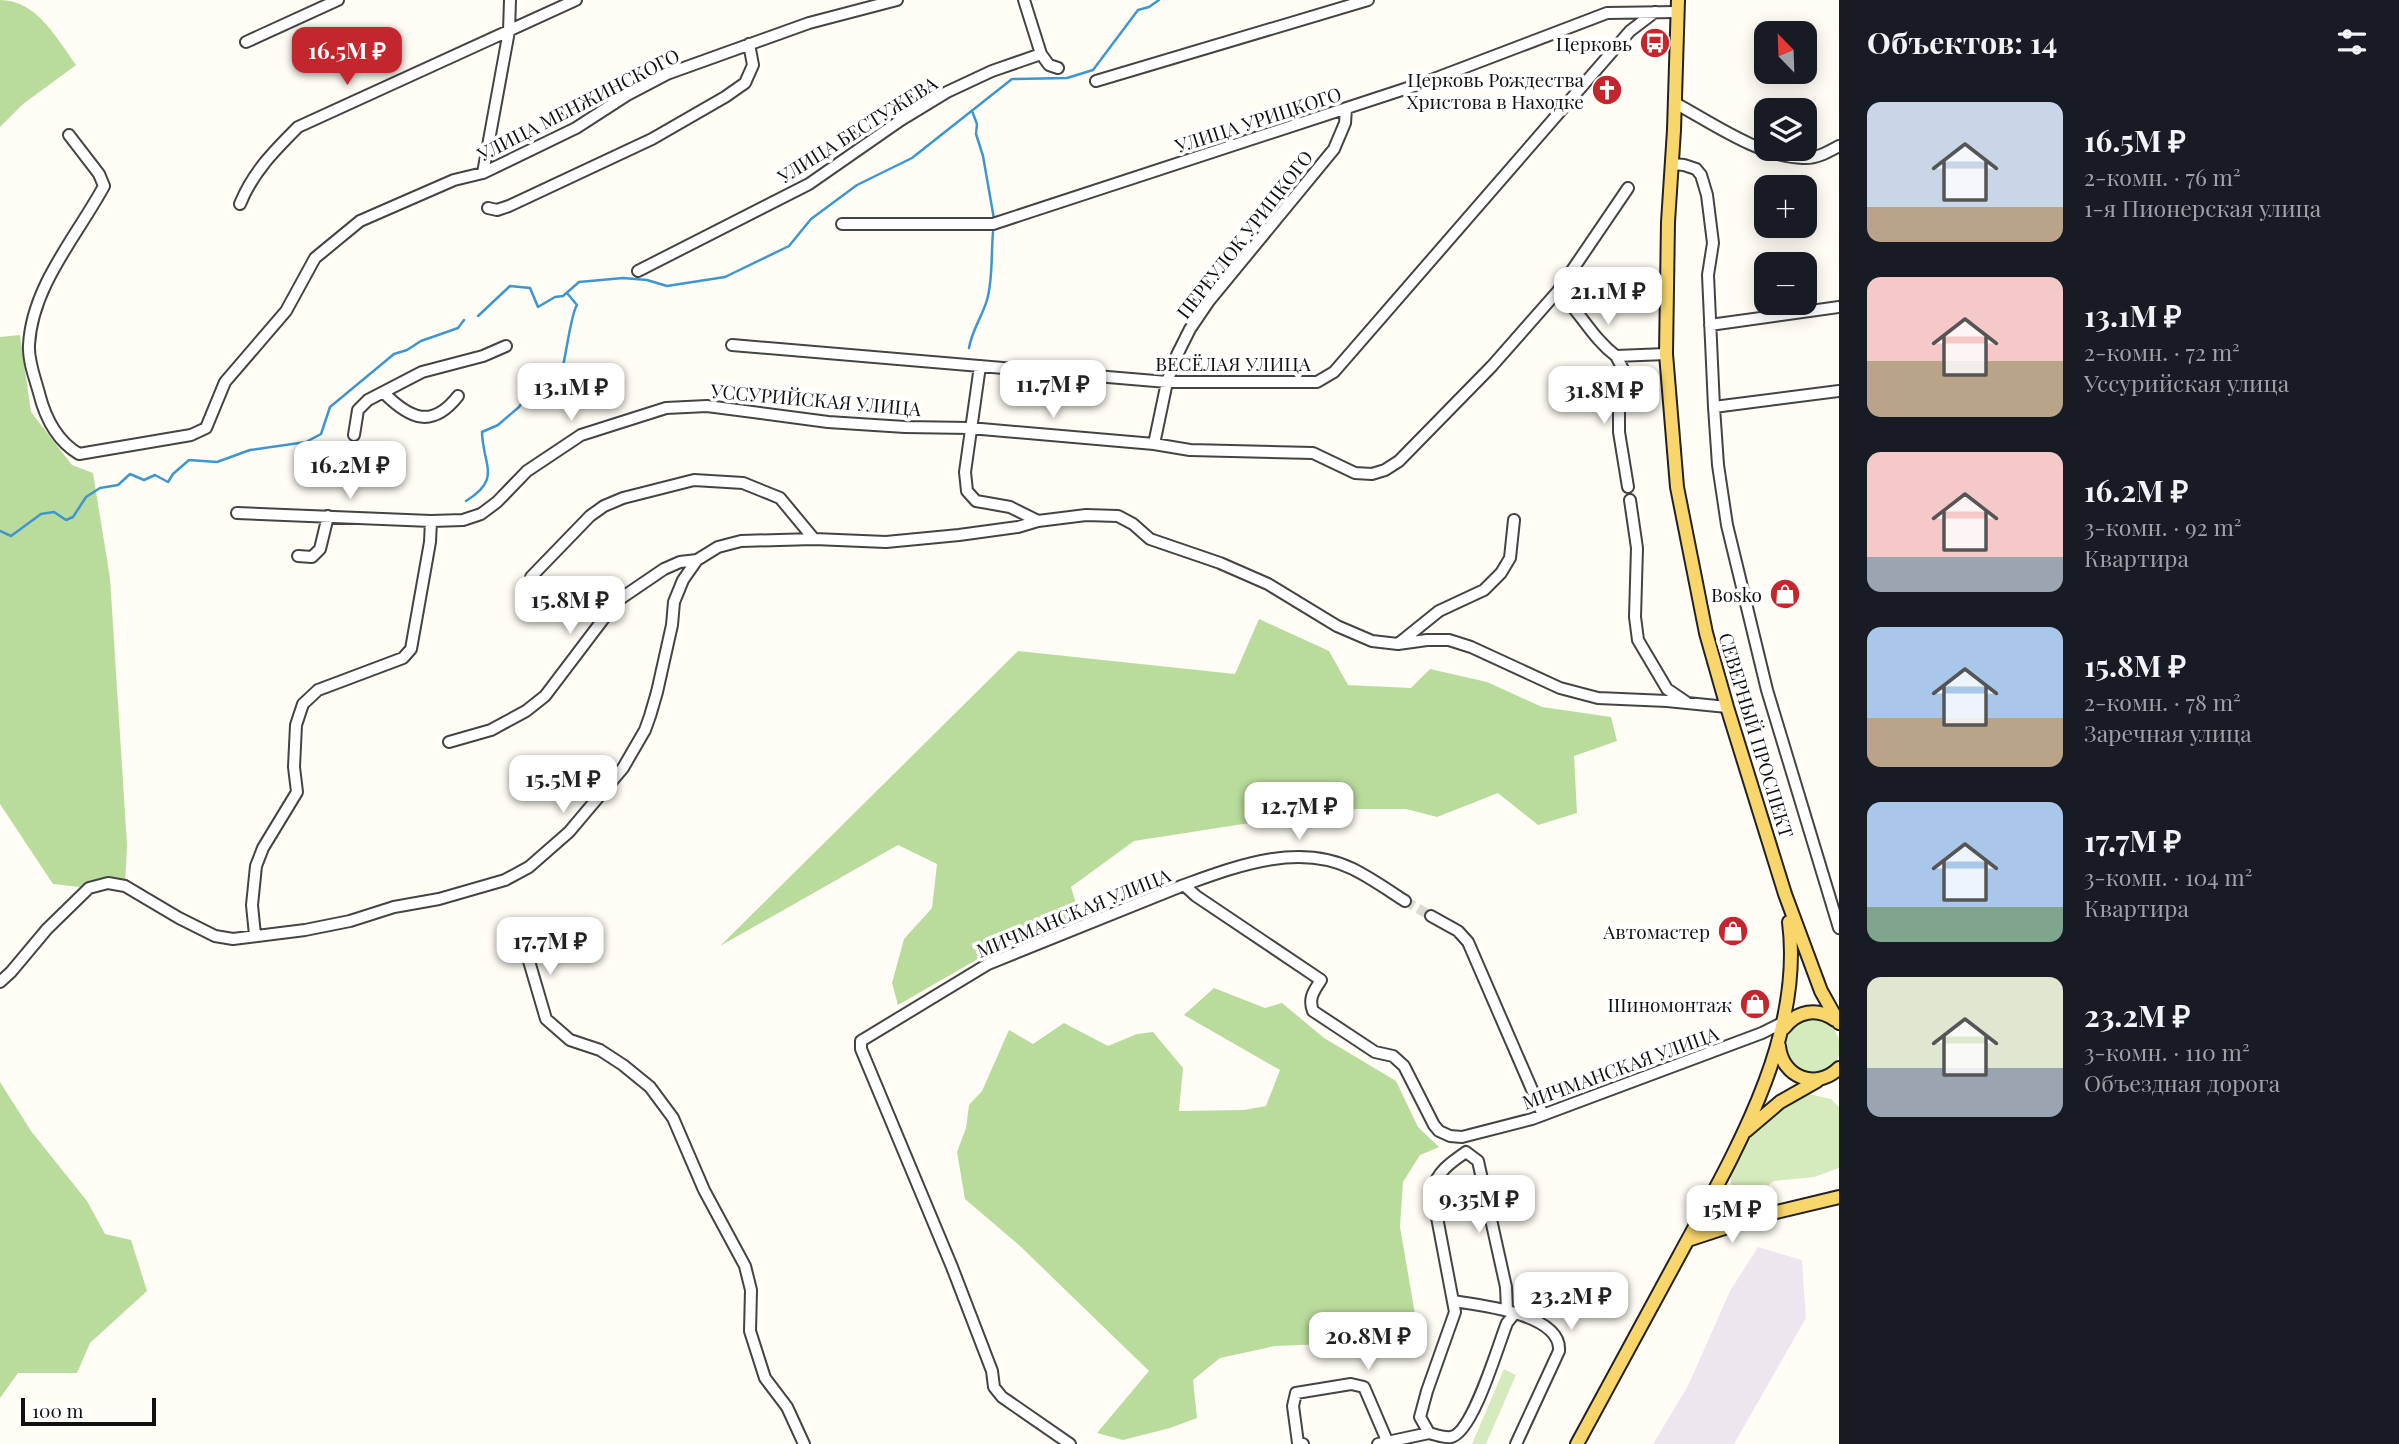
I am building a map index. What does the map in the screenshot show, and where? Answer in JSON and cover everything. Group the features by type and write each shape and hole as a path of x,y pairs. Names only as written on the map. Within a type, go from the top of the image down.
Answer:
{"main road":[{"name":"СЕВЕРНЫЙ ПРОСПЕКТ","path":"1677,6 1665,354 1677,487 1706,633 1785,894"},
{"path":"1577,1444 1713,1192 1770,1071 1791,987 1790,929 1785,894"},
{"path":"1785,894 1821,992 1839,1024"},
{"path":"1839,1024 1821,1013 1797,1016 1785,1026 1780,1038 1779,1053 1790,1071 1802,1079 1824,1078 1839,1086"},
{"path":"1735,1149 1747,1129 1764,1114 1796,1091 1839,1070"},
{"path":"1713,1192 1738,1207 1764,1215"},
{"path":"1688,1240 1764,1215 1839,1197"}],"street":[{"path":"246,42 338,0"},
{"path":"483,173 509,31 510,0"},
{"path":"240,204 247,186 268,156 298,127 576,0"},
{"name":"УЛИЦА МЕНЖИНСКОГО","path":"69,135 99,174 104,186 42,291 29,346 42,407 58,436 79,454 200,432 211,421 225,382 286,311 315,258 360,221 454,180 483,173 576,128 627,95 667,74 809,23 897,0"},
{"path":"1024,0 1041,54 1049,65 1058,68"},
{"path":"1096,81 1368,0"},
{"name":"УЛИЦА УРИЦКОГО","path":"842,224 993,224 1426,82 1607,13 1655,12 1677,6"},
{"name":"ВЕСЁЛАЯ УЛИЦА","path":"732,345 1167,382 1317,382 1334,372 1630,31 1655,12"},
{"path":"488,208 497,210 509,206 653,139 724,97 745,83 753,65 749,44"},
{"name":"УЛИЦА БЕСТУЖЕВА","path":"638,271 809,184 901,120 947,92 992,71 1041,54"},
{"path":"1675,103 1762,149 1803,158 1839,146"},
{"name":"ПЕРЕУЛОК УРИЦКОГО","path":"1154,444 1167,382 1181,346 1209,301 1334,149 1345,123 1346,109"},
{"path":"1672,164 1684,164 1696,169 1701,175 1707,195 1713,243 1708,275 1714,407 1718,465 1727,525 1749,626 1839,928"},
{"path":"1628,487 1619,432 1624,371 1616,356 1599,342 1576,308 1558,291 1629,188"},
{"name":"УССУРИЙСКАЯ УЛИЦА","path":"431,521 463,520 481,513 497,502 527,471 581,435 666,408 707,406 828,422 970,428 1154,444 1190,450 1312,453 1355,473 1372,474 1399,461 1492,366 1558,291"},
{"path":"1710,325 1839,307"},
{"path":"354,435 358,410 368,400 422,372 483,356 506,346"},
{"path":"1616,356 1665,354"},
{"path":"979,366 965,472 967,491 976,501 1019,510 1038,521"},
{"path":"1714,407 1839,391"},
{"path":"384,393 401,411 419,418 435,415 449,407 458,396"},
{"path":"531,577 590,516 604,506 624,498 694,480 743,484 780,498 814,538"},
{"path":"1630,500 1637,548 1635,617 1639,640 1667,689 1687,703"},
{"path":"237,513 431,521 430,542 408,654 318,690 303,704 296,724 294,767 297,792 263,848 253,883 255,935"},
{"path":"449,742 491,730 526,711 545,696 617,601 664,569 697,559 718,547 741,541 814,538 886,542 995,530 1086,515 1118,516 1133,524 1150,539 1220,562 1268,584 1348,631 1373,641 1398,644 1448,640 1471,647 1560,688 1598,698 1727,707"},
{"path":"298,556 312,557 320,549 328,516"},
{"path":"1398,644 1439,611 1484,590 1501,573 1510,558 1514,520"},
{"path":"0,982 82,894 89,888 108,883 125,886 215,936 233,939 339,923 394,907 439,899 505,880 529,867 569,832 623,768 645,730 657,692 672,625 674,602 683,580 697,559"},
{"path":"1184,885 1236,866 1273,858 1313,857 1352,868 1405,901"},
{"name":"МИЧМАНСКАЯ УЛИЦА","path":"1070,1444 998,1394 993,1387 992,1371 957,1280 861,1049 861,1041 988,964 1184,885 1196,896 1321,980 1311,996 1310,1004 1313,1010 1375,1052 1396,1057 1405,1066 1438,1130 1450,1136 1462,1137 1543,1115 1762,1033 1797,1016"},
{"path":"1431,916 1458,931 1468,942 1543,1115"},
{"path":"524,944 546,1019 570,1040 600,1050 623,1065 650,1087 673,1118 704,1191 746,1266 751,1290 750,1331 765,1378 787,1407 804,1444"},
{"path":"1300,1443 1293,1406 1296,1393 1351,1384 1363,1387 1383,1443 1429,1433 1450,1438 1459,1434 1470,1420 1511,1312 1478,1161 1466,1152 1435,1178 1432,1191 1455,1312 1426,1391 1420,1417 1429,1433"},
{"path":"1454,1301 1511,1312 1545,1325 1559,1347 1516,1444"}],"shaded area":[{"path":"1758,1247 1802,1260 1806,1318 1734,1444 1653,1444 1688,1386 1730,1291"}],"green space":[{"path":"0,0 25,6 35,14 45,23 76,65 23,104 0,127"},
{"path":"20,335 31,412 72,465 93,473 110,578 127,845 125,886 89,888 53,884 0,804 0,337"},
{"path":"1259,619 1329,651 1348,685 1411,688 1430,669 1487,682 1542,707 1611,717 1617,741 1574,756 1577,813 1538,825 1498,793 1437,817 1406,809 1340,809 1134,841 1071,887 1080,917 983,956 898,1005 892,983 904,939 932,908 937,864 898,845 720,946 1018,651 1235,674"},
{"path":"1214,988 1265,1008 1282,1003 1324,1038 1396,1081 1418,1127 1439,1147 1420,1155 1403,1182 1400,1227 1415,1314 1407,1344 1369,1350 1325,1344 1275,1346 1220,1358 1193,1380 1197,1418 1123,1440 1097,1433 1149,1371 1020,1246 965,1199 957,1152 966,1128 969,1105 982,1091 1009,1030 1033,1044 1064,1023 1108,1046 1137,1034 1153,1032 1183,1068 1179,1111 1244,1110 1266,1106 1280,1070 1184,1015"},
{"path":"1801,1021 1823,1021 1832,1027 1838,1036 1838,1058 1832,1067 1823,1073 1801,1073 1792,1067 1786,1058 1786,1036 1792,1027"},
{"path":"0,1082 31,1131 87,1201 105,1234 131,1240 147,1291 90,1343 77,1373 18,1373 0,1398"},
{"path":"1808,1094 1831,1099 1839,1107 1839,1168 1814,1177 1774,1181 1758,1194 1746,1195 1738,1192 1731,1184 1730,1169 1751,1132 1775,1110 1798,1096"},
{"path":"1504,1369 1516,1375 1486,1444 1472,1444"}],"waterway":[{"path":"478,316 510,286 530,288 538,307 555,297 563,296 579,282 623,278 647,280 667,286 725,277 789,246 811,219 857,185 912,158 1012,79 1067,78 1093,70 1138,10 1159,0"},
{"path":"972,111 977,124 976,134 983,156 994,219"},
{"path":"969,348 989,292 993,232"},
{"path":"466,501 484,486 487,478 482,432 498,425 519,407 530,391 562,370 577,305 567,293"},
{"path":"0,531 11,536 41,514 54,512 66,520 73,517 86,497 100,488 118,485 130,474 144,480 155,475 168,482 189,460 217,462 250,450 306,442 321,434 330,407 394,354 458,328 464,320"}],"tunnel":[{"path":"1405,901 1431,916"}],"place":[{"name":"Церковь","path":"1655,43"},
{"name":"Церковь Рождества Христова в Находке","path":"1607,90"},
{"name":"Bosko","path":"1785,594"},
{"name":"Автомастер","path":"1733,931"},
{"name":"Шиномонтаж","path":"1755,1004"}]}
